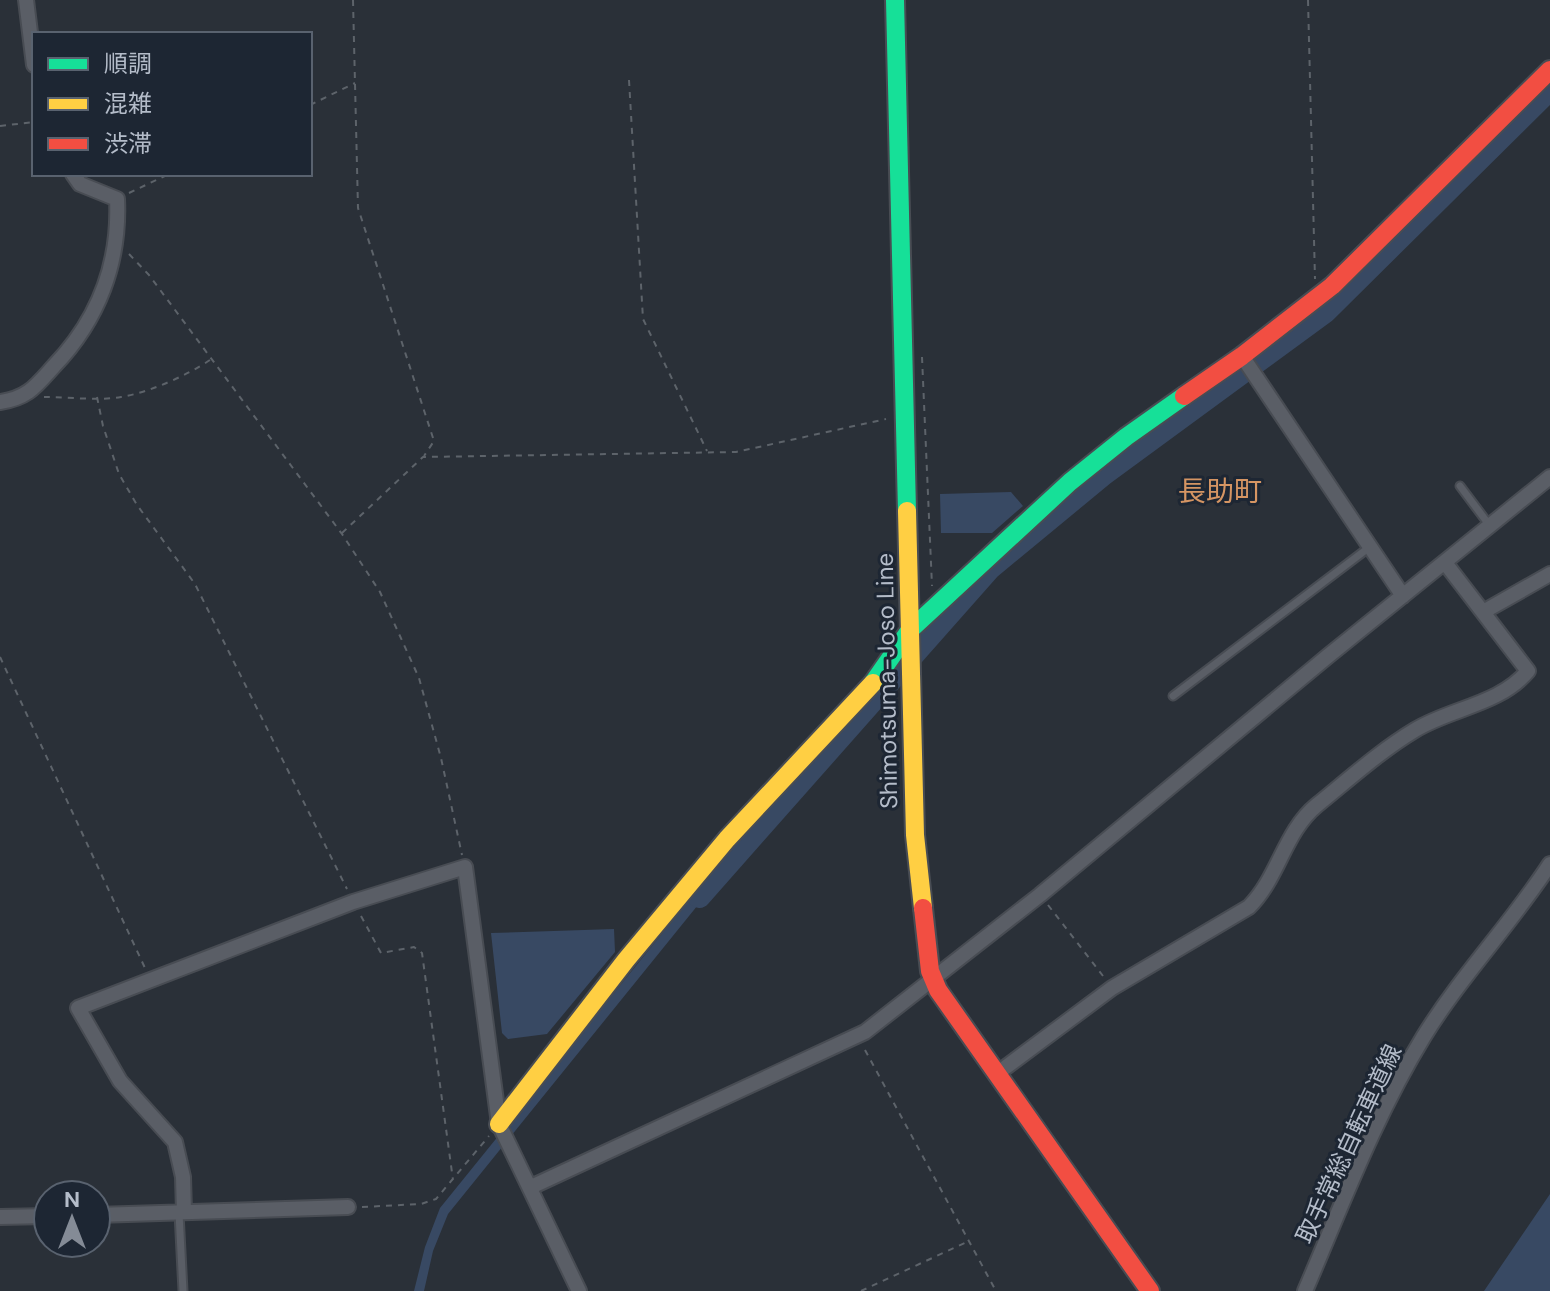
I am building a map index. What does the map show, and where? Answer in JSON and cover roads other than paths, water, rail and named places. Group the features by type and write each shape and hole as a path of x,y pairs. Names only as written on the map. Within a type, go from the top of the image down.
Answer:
{"street":[{"path":"26,0 32,49"},
{"name":"Shimotsuma-Joso Line","path":"895,0 915,835 933,980 1150,1291"},
{"path":"500,1126 626,960 706,864 882,673 910,637 1070,482 1126,437 1315,301 1550,70"},
{"path":"0,402 23,397 66,354 86,327 103,293 116,251 117,199 80,184 74,176"},
{"path":"1242,356 1403,596"},
{"path":"531,1187 858,1036 1040,895 1550,477"},
{"path":"998,1073 1112,988 1249,907 1263,893 1299,822 1412,731 1438,717 1497,696 1521,679 1528,671 1446,564"},
{"path":"1483,612 1550,574"},
{"name":"取手常総自転車道線","path":"1305,1291 1374,1129 1412,1057 1451,996 1525,903 1550,864"},
{"path":"181,1212 183,1177 175,1142 120,1081 78,1008 353,902 465,867 500,1126 579,1291"},
{"path":"112,1214 348,1207"},
{"path":"0,1217 32,1216"}],"lane":[{"path":"1460,486 1491,527"},
{"path":"1173,696 1371,546"},
{"path":"181,1212 183,1291"}],"water":[{"path":"1011,492 1023,506 992,533 941,533 940,494"},
{"path":"715,868 723,874 448,1214 433,1251 424,1291 414,1291 425,1247 440,1208"},
{"path":"614,929 615,952 547,1034 508,1039 502,1033 491,933"},
{"path":"1550,1194 1550,1291 1484,1291"}],"waterway":[{"path":"699,896 989,568 1104,473 1325,311 1550,88"}],"district":[{"name":"長助町","path":"1220,491"}]}
